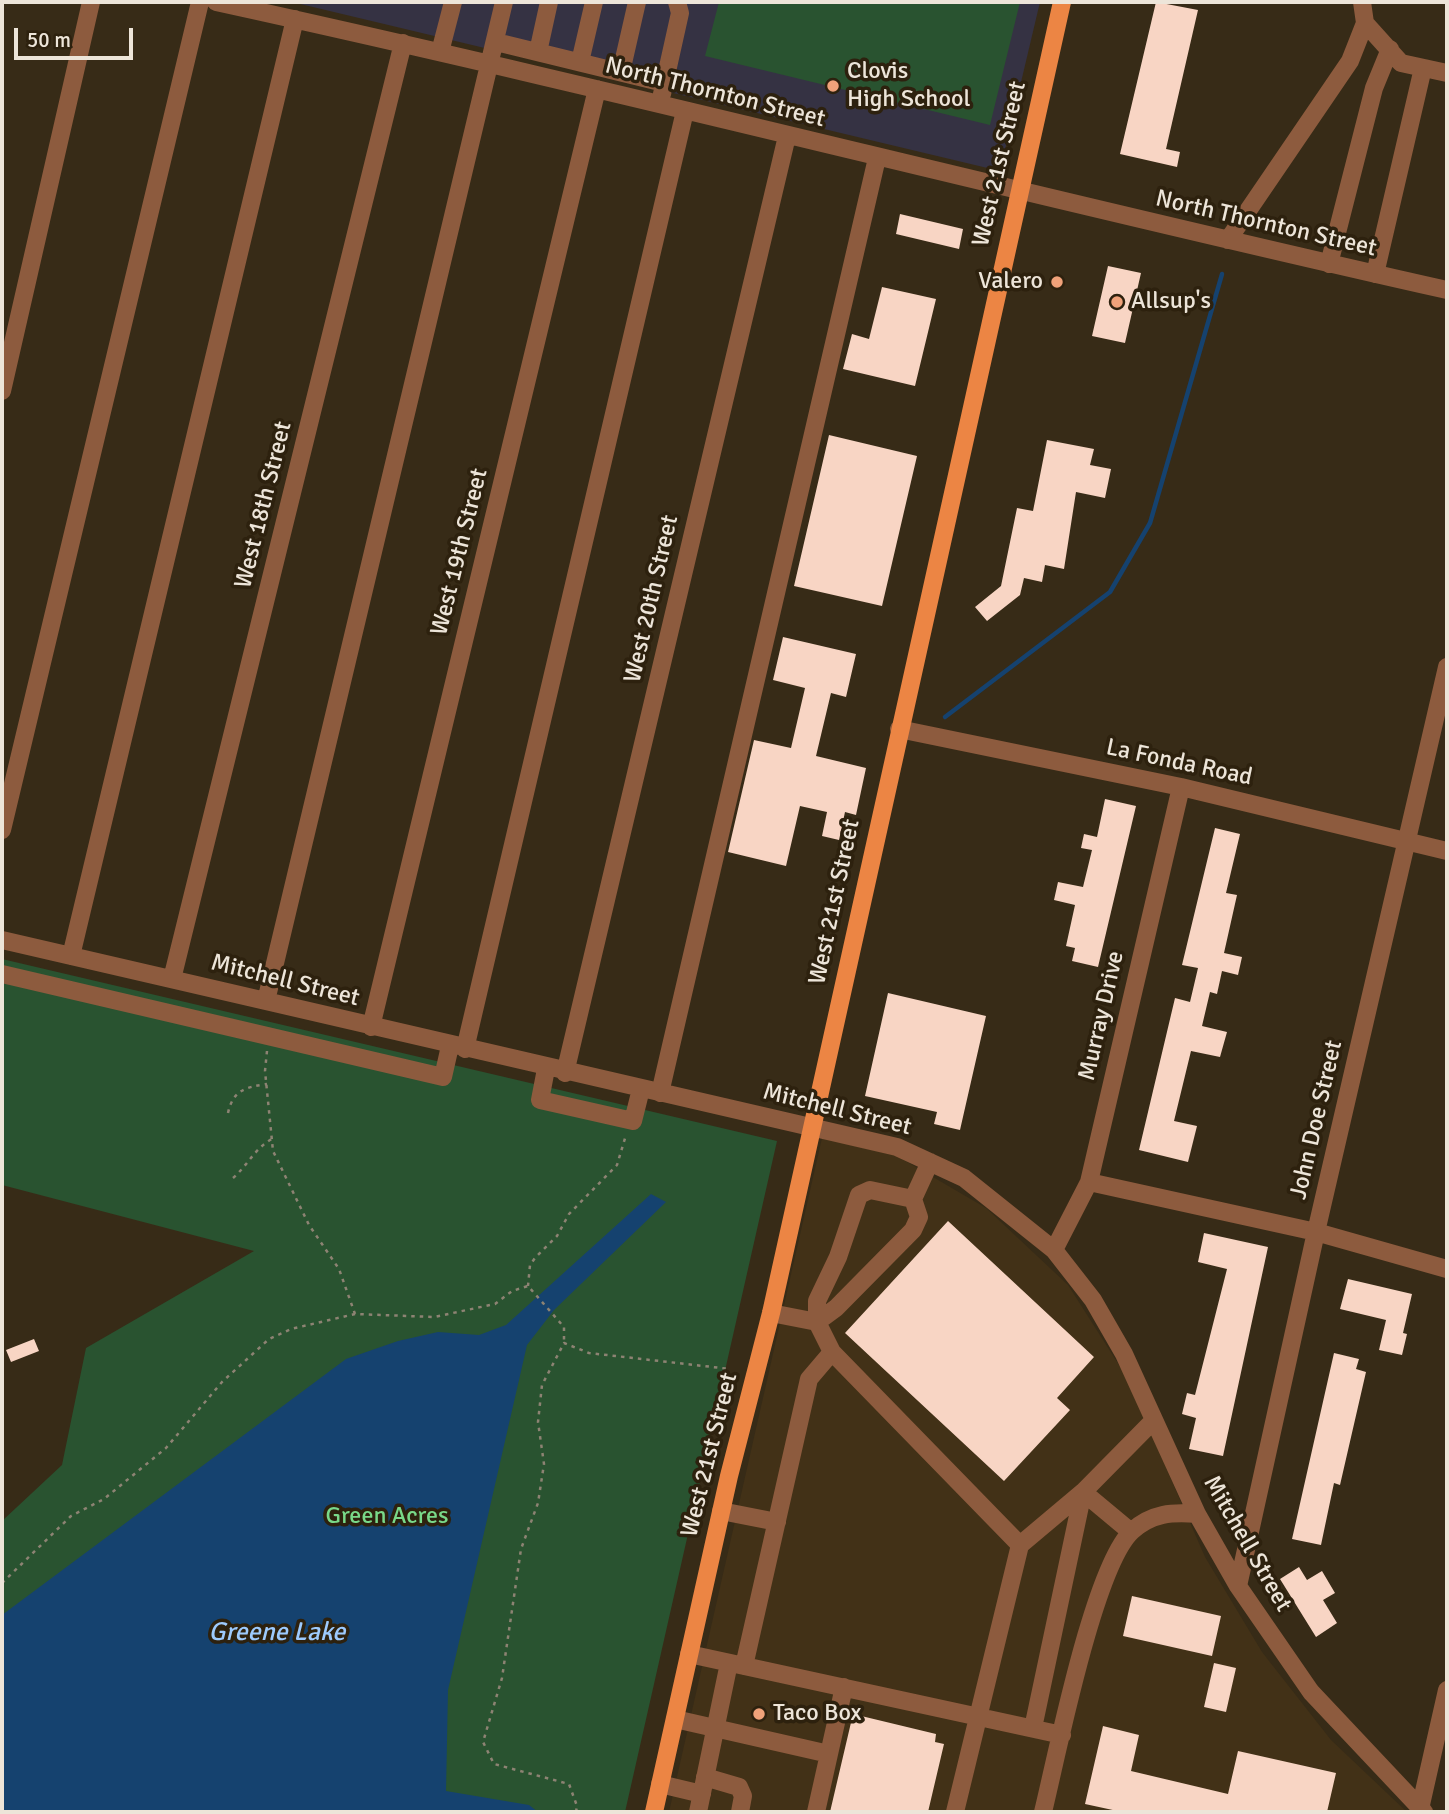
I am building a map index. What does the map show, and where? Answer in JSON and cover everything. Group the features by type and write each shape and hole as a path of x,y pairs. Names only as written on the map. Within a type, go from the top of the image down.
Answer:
{"main road":[{"name":"West 21st Street","path":"654,1812 721,1511 771,1313 1062,2"}],"street":[{"path":"2,391 90,2"},
{"path":"2,830 200,2"},
{"name":"North Thornton Street","path":"216,2 403,43 1018,192 1447,290"},
{"path":"440,52 453,2"},
{"path":"266,1001 505,2"},
{"path":"538,52 549,2"},
{"path":"580,62 594,2"},
{"path":"621,72 638,2"},
{"path":"660,104 680,13 677,2"},
{"path":"1362,2 1366,23 1401,63 1447,73"},
{"path":"71,956 295,19"},
{"path":"1228,240 1350,61 1366,23"},
{"path":"496,42 664,83"},
{"name":"West 18th Street","path":"172,978 403,43"},
{"path":"1329,264 1374,88 1390,49"},
{"path":"1375,274 1423,68"},
{"name":"West 19th Street","path":"371,1027 597,89"},
{"path":"2,974 443,1077 457,1047 685,111"},
{"name":"West 20th Street","path":"565,1073 787,136"},
{"path":"660,1093 877,158"},
{"name":"John Doe Street","path":"1238,1586 1316,1232 1447,667"},
{"name":"La Fonda Road","path":"899,729 1181,787 1447,851"},
{"name":"Murray Drive","path":"1054,1250 1089,1182 1181,787"},
{"name":"Mitchell Street","path":"2,940 172,978 546,1069 897,1147 964,1178 1054,1250 1093,1300 1125,1354 1197,1514 1238,1586 1311,1692 1422,1811"},
{"path":"546,1069 540,1100 633,1121 641,1089"},
{"path":"771,1313 817,1322 836,1308 913,1230 919,1217 913,1199 930,1163"},
{"path":"1089,1182 1316,1232 1447,1269"},
{"path":"913,1199 870,1190 864,1190 859,1195 838,1257 817,1301 817,1322 832,1352 1020,1545"},
{"path":"698,1812 715,1729 777,1522 809,1380 832,1352"},
{"path":"955,1812 1020,1545 1083,1492 1154,1420"},
{"path":"1083,1492 1131,1532"},
{"path":"1033,1728 1083,1492"},
{"path":"721,1511 777,1522"},
{"path":"1043,1812 1079,1664 1111,1563 1131,1532 1155,1517 1171,1511 1197,1514"},
{"path":"689,1654 1062,1735"},
{"path":"816,1812 844,1687"},
{"path":"1422,1811 1447,1690"},
{"path":"675,1719 829,1754"},
{"path":"660,1784 739,1787 743,1796 740,1812"}],"path":[{"path":"270,1037 267,1046 267,1084 273,1151 288,1186 339,1269 355,1314"},
{"path":"228,1113 230,1101 242,1088 267,1084"},
{"path":"528,1286 530,1265 535,1258 557,1236 569,1214 617,1165 629,1120"},
{"path":"233,1178 249,1163 257,1147 272,1139"},
{"path":"528,1286 564,1327 564,1343 542,1385 538,1422 544,1464 538,1503 521,1549 502,1678 482,1742 494,1764 569,1784 578,1806 576,1812"},
{"path":"2,1583 71,1516 104,1499 166,1448 222,1382 269,1339 290,1329 355,1314 435,1317 495,1304 512,1291 528,1286"},
{"path":"564,1343 589,1353 730,1369"}],"shaded area":[{"name":"Clovis High School","path":"292,2 1040,2 1000,171"},
{"path":"822,1138 897,1156 986,1208 1068,1285 1126,1376 1205,1557 1262,1652 1331,1740 1407,1812 669,1812"}],"green space":[{"path":"719,2 1020,2 990,125 705,56"},
{"name":"Green Acres","path":"2,959 777,1141 625,1812 2,1812 2,1521 62,1465 86,1348 254,1251 2,1185"}],"water":[{"name":"Greene Lake","path":"651,1194 666,1202 554,1310 527,1345 448,1690 446,1791 529,1805 538,1812 2,1812 2,1615 346,1359 398,1341 438,1332 479,1335 506,1325"}],"building":[{"path":"1156,2 1198,10 1166,149 1180,152 1177,167 1120,154"},
{"path":"900,214 963,229 959,249 896,234"},
{"path":"1108,266 1141,273 1125,343 1092,336"},
{"path":"882,287 936,299 915,386 843,369 852,334 869,339"},
{"path":"829,435 917,456 882,606 794,586"},
{"path":"1047,440 1094,449 1090,465 1111,469 1105,498 1076,492 1064,569 1045,565 1042,582 1024,578 1020,595 987,621 975,607 1001,586 1017,508 1033,511"},
{"path":"783,637 856,654 846,697 831,693 816,756 866,768 856,815 845,812 839,840 822,836 827,812 800,806 786,866 728,852 754,740 791,748 805,688 773,680"},
{"path":"1105,799 1136,806 1098,967 1072,961 1075,948 1066,946 1075,905 1054,900 1058,882 1083,887 1092,850 1081,848 1084,834 1097,837"},
{"path":"1215,828 1240,834 1226,893 1237,895 1224,953 1242,957 1238,975 1222,971 1217,994 1210,992 1202,1026 1227,1032 1220,1057 1191,1051 1174,1121 1197,1126 1188,1162 1139,1150 1175,998 1190,1002 1198,968 1182,965"},
{"path":"888,993 986,1016 960,1130 934,1124 937,1112 865,1096"},
{"path":"948,1221 1094,1357 1057,1398 1070,1410 1004,1481 845,1333"},
{"path":"1204,1233 1268,1247 1223,1456 1189,1449 1196,1418 1182,1414 1187,1393 1195,1395 1227,1269 1198,1262"},
{"path":"1348,1279 1412,1294 1403,1333 1407,1334 1402,1355 1379,1350 1386,1320 1340,1309"},
{"path":"34,1339 39,1351 11,1362 6,1350"},
{"path":"1334,1353 1359,1359 1356,1369 1366,1372 1340,1485 1334,1483 1321,1545 1292,1539"},
{"path":"1299,1567 1307,1580 1322,1571 1335,1593 1323,1600 1337,1623 1316,1637 1280,1579"},
{"path":"1132,1596 1221,1616 1212,1656 1123,1636"},
{"path":"1214,1663 1236,1668 1226,1712 1204,1707"},
{"path":"853,1714 936,1734 935,1742 944,1744 928,1812 830,1812"},
{"path":"1103,1726 1139,1735 1131,1771 1228,1794 1238,1751 1336,1773 1327,1812 1122,1812 1085,1804"}],"waterway":[{"path":"945,717 1110,592 1150,523 1222,274"}],"place":[{"name":"Clovis High School","path":"833,86"},
{"name":"Valero","path":"1057,282"},
{"name":"Allsup's","path":"1117,302"},
{"name":"Taco Box","path":"759,1714"}]}
